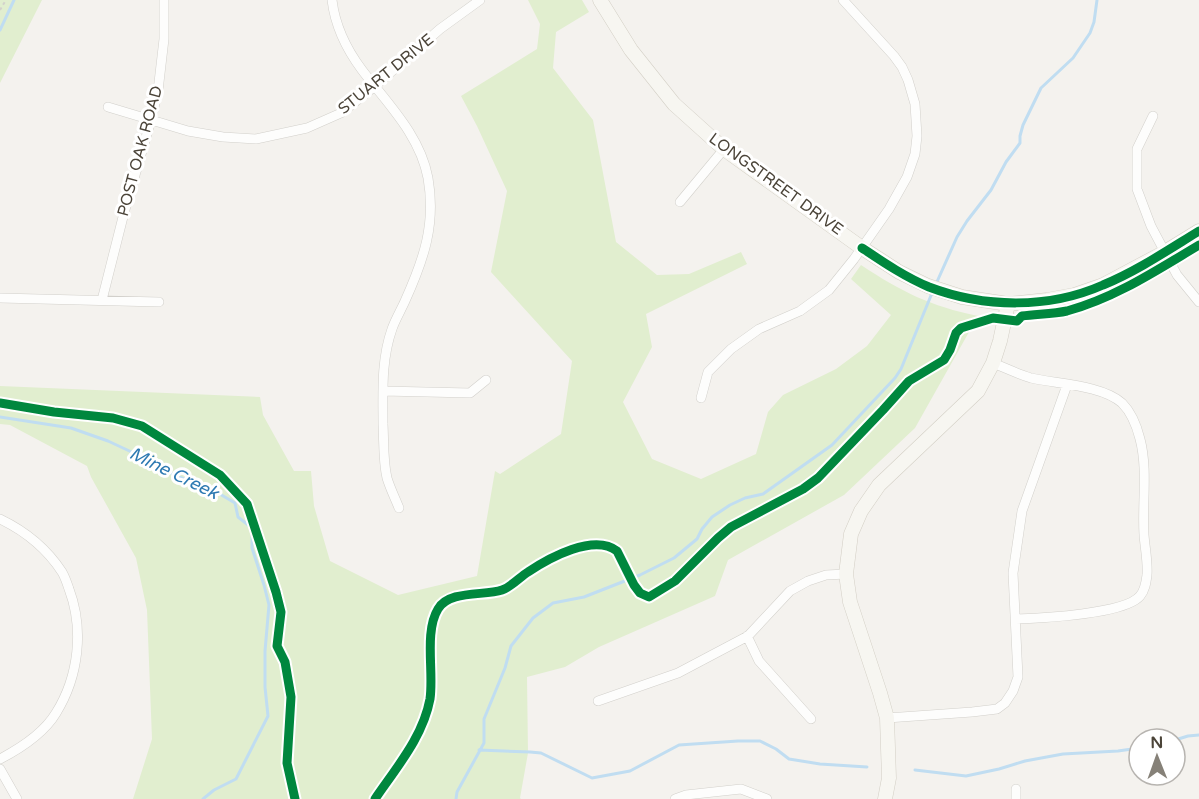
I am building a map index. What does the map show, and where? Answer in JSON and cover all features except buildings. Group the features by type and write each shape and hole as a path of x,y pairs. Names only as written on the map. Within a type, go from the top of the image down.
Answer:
{"street":[{"name":"POST OAK ROAD","path":"102,300 158,92 164,39 164,0"},
{"path":"332,0 342,36 361,69 404,123 420,152 428,177 429,234 420,265 392,329 384,358 384,448 387,480 399,508"},
{"name":"STUART DRIVE","path":"108,107 188,131 223,137 256,139 307,128 340,113 375,86 440,29 480,0"},
{"name":"LONGSTREET DRIVE","path":"600,0 631,50 674,104 724,149 862,248 899,272 928,286 962,297 1008,304 1074,295 1103,285 1199,231"},
{"path":"701,398 708,372 731,349 759,329 800,311 830,290 889,209 907,177 915,154 917,136 917,120 912,93 902,67 843,0"},
{"path":"1154,116 1137,149 1137,189 1151,226 1177,275 1199,302"},
{"path":"680,202 724,149"},
{"path":"0,298 159,302"},
{"path":"885,799 889,778 887,718 850,602 846,574 851,534 861,511 879,484 978,391 993,363 1008,304"},
{"path":"993,363 1028,377 1094,389 1111,396 1122,403 1129,413 1136,427 1143,458 1147,572 1145,586 1139,597 1128,605 1094,612 1016,619"},
{"path":"383,392 470,393 486,380"},
{"path":"887,718 997,709 1005,703 1013,691 1018,677 1013,573 1022,511 1067,385"},
{"path":"0,519 15,526 43,548 63,573 75,604 78,628 77,655 70,683 57,712 45,726 16,750 0,759"},
{"path":"598,702 678,674 747,636 790,591 808,581 826,575 846,574"},
{"path":"747,636 759,661 811,719"},
{"path":"0,768 17,799"},
{"path":"675,799 686,795 741,789 767,799"}],"path":[{"path":"0,10 6,0"},
{"path":"0,402 54,412 113,418 142,426 220,475 247,504 281,612 277,646 285,662 291,697 287,763 295,799"}],"green space":[{"path":"0,0 42,0 0,83"},
{"path":"528,0 582,0 589,12 556,32 553,68 593,120 616,242 657,275 689,274 741,252 747,264 646,314 652,347 623,402 652,459 701,479 756,454 768,412 783,395 836,369 867,346 891,315 851,279 861,265 917,297 945,308 978,316 915,428 844,495 728,560 715,596 599,647 565,667 527,677 528,753 521,799 133,799 152,739 147,610 136,558 87,466 10,425 0,424 0,386 260,397 263,415 294,471 311,471 314,506 330,561 398,595 477,576 495,471 500,474 561,434 572,361 491,272 507,191 461,96 537,49 540,24"}],"waterway":[{"path":"0,30 14,0"},
{"path":"936,284 957,237 991,190 1006,162 1020,143 1023,125 1041,88 1073,58 1090,33 1097,0"},
{"path":"456,799 457,792 484,743 484,719 505,668 511,646 533,618 553,603 584,597 640,575 674,558 697,539 712,517 745,498 763,494 832,445 901,369 932,293"},
{"name":"Mine Creek","path":"0,417 71,428 108,441 153,462 174,475 213,490 235,503 238,517 252,528 252,548 269,605 265,651 268,716 236,779 214,790 203,799"},
{"path":"1187,736 1199,735"},
{"path":"479,750 541,753 592,778 630,771 679,745 738,741 760,741 789,759 820,764 867,767"},
{"path":"915,770 966,776 1063,754 1127,750"}],"cycle path":[{"path":"862,248 903,274 950,294 994,302 1039,302 1082,293 1103,285 1140,267 1199,231"},
{"path":"375,799 408,752 426,713 431,688 431,629 438,609 443,603 458,596 502,590 559,554 584,546 596,545 607,546 617,551 634,585 640,593 649,597 675,581 731,527 803,489 818,478 909,381 944,360 956,333 961,328 993,318 1017,321 1022,316 1062,312 1085,305 1135,282 1199,245"},
{"path":"0,403 54,412 113,418 142,426 220,475 247,504 281,612 277,646 285,662 291,697 287,763 295,799"}]}
